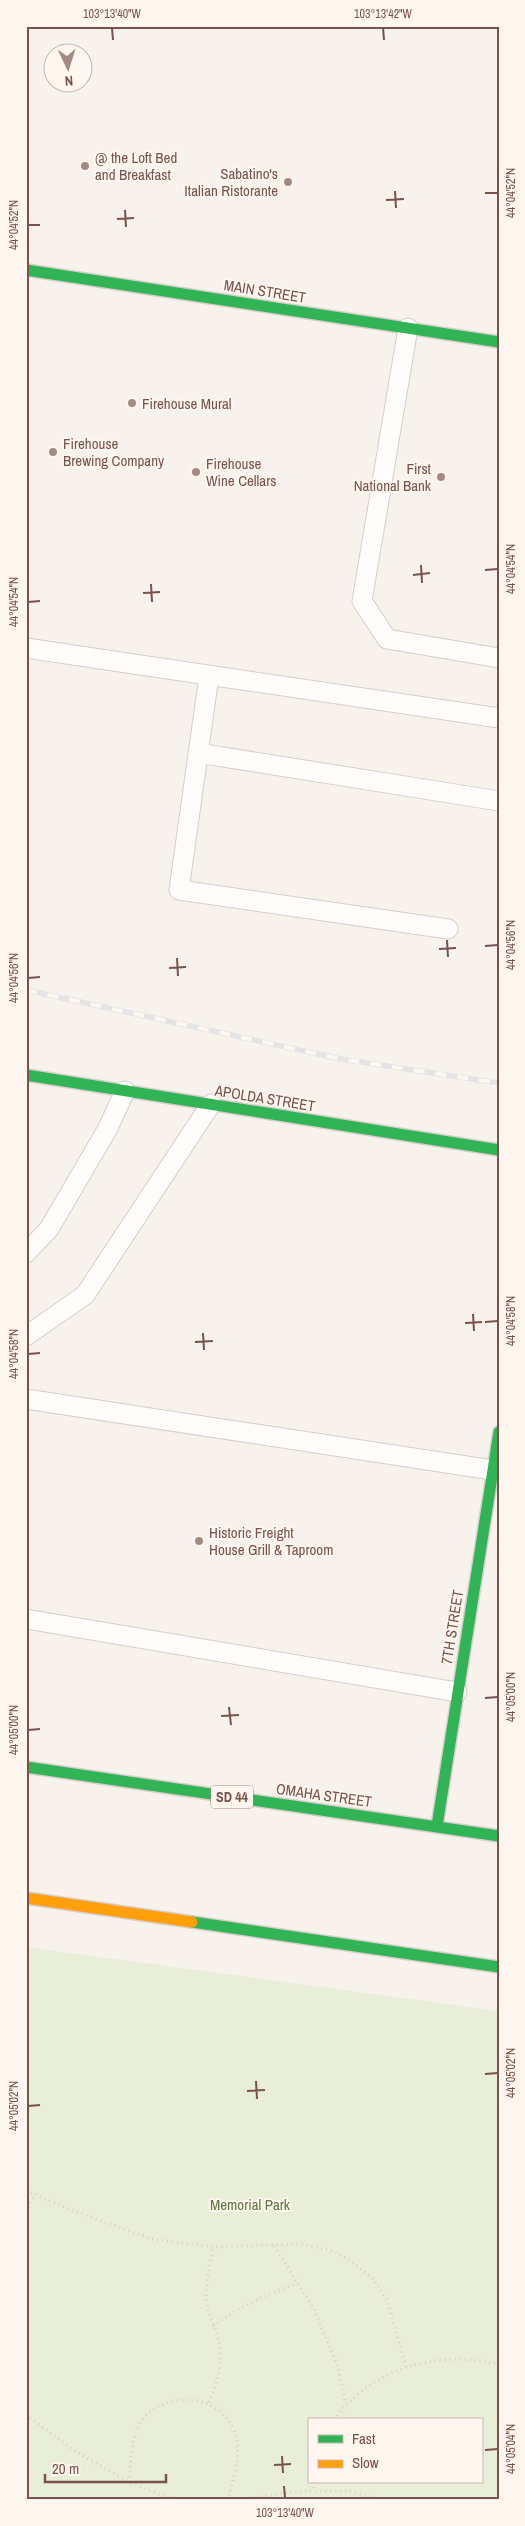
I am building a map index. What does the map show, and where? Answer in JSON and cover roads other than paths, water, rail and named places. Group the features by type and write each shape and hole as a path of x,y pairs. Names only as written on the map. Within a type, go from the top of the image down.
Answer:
{"main road":[{"name":"MAIN STREET","path":"26,270 499,342"},
{"name":"APOLDA STREET","path":"26,1075 499,1150"},
{"name":"7TH STREET","path":"437,1826 457,1692 496,1470 499,1432"},
{"name":"OMAHA STREET","path":"26,1767 499,1836"},
{"path":"26,1898 499,1966"}],"lane":[{"path":"408,328 362,601 387,639 499,658"},
{"path":"26,648 499,718"},
{"path":"209,676 179,890 448,929"},
{"path":"198,753 499,801"},
{"path":"26,1253 49,1229 108,1128 126,1091"},
{"path":"26,1336 84,1294 211,1104"},
{"path":"26,1399 496,1470"},
{"path":"26,1619 457,1692"}],"railway":[{"path":"26,990 341,1059 499,1083"}],"place":[{"name":"@ the Loft Bed and Breakfast","path":"85,166"},
{"name":"Sabatino's Italian Ristorante","path":"288,182"},
{"name":"Firehouse Mural","path":"132,403"},
{"name":"Firehouse Brewing Company","path":"53,452"},
{"name":"Firehouse Wine Cellars","path":"196,472"},
{"name":"First National Bank","path":"441,477"},
{"name":"Historic Freight House Grill & Taproom","path":"199,1541"}],"park label":[{"name":"Memorial Park","path":"250,2204"}]}
